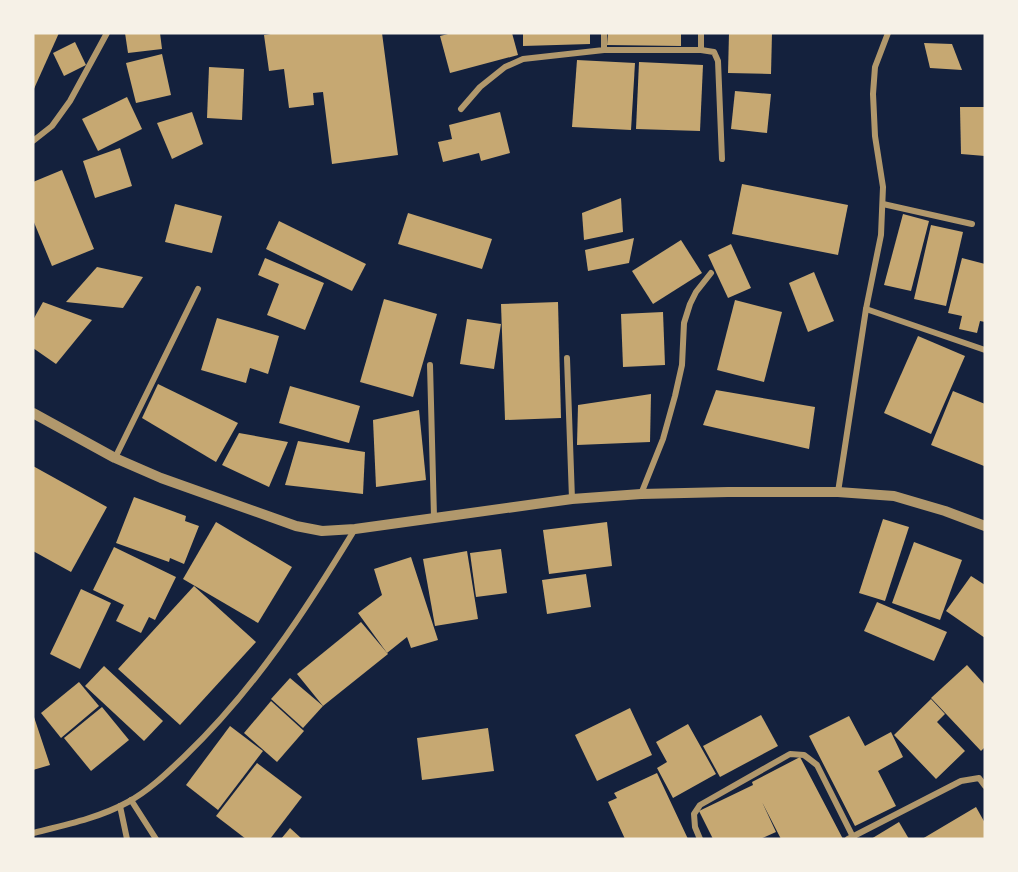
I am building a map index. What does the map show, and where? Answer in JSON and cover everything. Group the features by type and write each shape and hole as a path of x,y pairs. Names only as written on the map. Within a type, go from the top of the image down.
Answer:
{"street":[{"path":"33,141 52,126 64,109 107,33"},
{"path":"604,33 604,50"},
{"path":"701,33 701,50"},
{"path":"838,492 866,309 880,236 883,187 875,136 873,94 875,67 888,33"},
{"path":"461,110 480,87 505,67 523,59 604,50 714,52 717,57 722,159"},
{"path":"883,204 972,224"},
{"path":"640,494 663,440 675,396 682,365 684,323 690,304 711,273"},
{"path":"115,458 198,289"},
{"path":"866,309 985,350"},
{"path":"567,358 572,499"},
{"path":"430,365 434,517"},
{"path":"33,413 115,458 161,478 296,526 322,531 355,529 572,499 640,494 838,492 894,496 985,526"},
{"path":"33,833 74,823 120,806 162,778 209,733 256,677 307,608 355,529"},
{"path":"699,839 694,814 700,805 790,754 804,755 817,765 852,838 961,781 979,778 985,786"},
{"path":"130,800 156,839"},
{"path":"120,806 127,839"}],"building":[{"path":"33,33 59,33 33,91"},
{"path":"125,33 160,33 162,49 128,53"},
{"path":"382,33 398,155 332,164 323,92 313,93 314,105 289,108 284,69 269,71 264,35"},
{"path":"452,33 512,33 518,55 450,73 440,36"},
{"path":"523,33 590,33 590,44 523,46"},
{"path":"608,33 681,33 681,46 607,45"},
{"path":"729,33 772,33 771,74 728,73"},
{"path":"75,42 86,65 64,76 53,53"},
{"path":"924,43 952,44 962,70 930,68"},
{"path":"162,54 171,95 136,103 126,63"},
{"path":"577,60 635,63 631,130 572,127"},
{"path":"639,62 703,65 700,131 636,129"},
{"path":"209,67 244,69 242,120 207,118"},
{"path":"735,91 771,94 767,133 731,129"},
{"path":"127,97 142,129 98,151 82,119"},
{"path":"960,107 985,107 985,156 961,154"},
{"path":"192,112 203,144 172,159 157,123"},
{"path":"500,112 510,153 481,161 479,153 443,162 438,142 452,139 449,125"},
{"path":"120,148 132,186 95,198 83,161"},
{"path":"62,170 94,249 52,266 33,220 33,182"},
{"path":"742,184 848,205 838,255 732,234"},
{"path":"621,198 623,232 584,240 582,213"},
{"path":"175,204 222,216 212,253 165,242"},
{"path":"408,213 492,239 482,269 398,244"},
{"path":"903,214 929,221 911,291 884,285"},
{"path":"279,221 366,264 352,291 266,249"},
{"path":"931,225 963,232 946,306 914,299"},
{"path":"634,238 629,263 588,271 585,250"},
{"path":"681,240 702,273 653,304 632,271"},
{"path":"731,244 751,288 728,298 708,255"},
{"path":"265,258 324,283 305,330 267,315 279,284 258,275"},
{"path":"962,258 985,264 985,322 980,321 977,333 959,329 962,316 948,313"},
{"path":"97,267 143,277 123,308 66,302"},
{"path":"814,272 834,321 808,332 789,283"},
{"path":"384,299 437,314 413,397 360,382"},
{"path":"735,300 782,312 764,382 717,370"},
{"path":"43,302 92,320 56,364 33,348 33,320"},
{"path":"558,302 561,418 505,420 501,304"},
{"path":"663,312 665,365 623,367 621,314"},
{"path":"217,318 279,336 268,374 250,368 246,383 201,370"},
{"path":"467,319 501,324 494,369 460,364"},
{"path":"918,336 965,356 931,434 884,413"},
{"path":"158,384 238,423 216,462 142,418"},
{"path":"290,386 360,406 349,443 279,423"},
{"path":"716,390 815,407 809,449 703,425"},
{"path":"953,391 985,404 984,466 931,445"},
{"path":"651,394 650,442 577,445 578,405"},
{"path":"419,410 426,480 376,487 373,420"},
{"path":"239,433 288,442 269,487 222,465"},
{"path":"298,441 365,452 363,494 285,485"},
{"path":"33,466 107,507 71,572 33,551"},
{"path":"134,497 186,516 185,521 199,526 184,564 170,558 169,562 116,543"},
{"path":"883,519 909,527 885,601 859,593"},
{"path":"216,522 292,567 258,623 183,579"},
{"path":"607,522 612,566 549,574 543,530"},
{"path":"914,542 962,560 940,620 892,603"},
{"path":"114,547 176,577 155,620 149,617 141,633 116,621 124,605 93,590"},
{"path":"501,549 507,593 476,597 470,553"},
{"path":"467,551 478,619 435,626 423,559"},
{"path":"411,557 438,640 411,648 407,637 387,653 358,613 382,595 374,569"},
{"path":"586,574 591,607 547,614 542,580"},
{"path":"971,576 985,585 985,638 946,611"},
{"path":"194,586 256,642 180,725 118,669"},
{"path":"81,589 111,603 80,669 50,654"},
{"path":"877,602 947,632 934,661 864,631"},
{"path":"361,622 388,654 323,706 297,674"},
{"path":"967,665 985,685 985,747 981,751 931,698"},
{"path":"104,666 163,721 144,741 85,686"},
{"path":"290,678 323,706 303,728 271,699"},
{"path":"79,682 99,706 61,738 41,713"},
{"path":"931,699 945,714 937,722 965,751 936,779 894,735"},
{"path":"271,701 304,731 277,762 244,733"},
{"path":"102,707 129,740 91,771 64,738"},
{"path":"630,708 652,755 597,781 575,735"},
{"path":"33,714 50,765 33,770"},
{"path":"761,715 778,746 720,777 703,746"},
{"path":"849,716 865,746 891,732 903,757 878,771 896,806 855,826 809,736"},
{"path":"688,724 716,774 673,798 657,768 667,762 656,742"},
{"path":"230,726 263,751 218,810 186,785"},
{"path":"488,728 494,771 422,780 417,738"},
{"path":"800,757 843,839 781,839 762,802 776,832 760,839 713,839 699,811 753,785 752,782"},
{"path":"257,763 302,797 270,839 246,839 216,816"},
{"path":"657,773 688,839 625,839 608,802 617,798 614,793"},
{"path":"976,807 985,823 985,839 922,839"},
{"path":"899,822 909,839 871,839"},
{"path":"290,828 302,839 281,839"}]}
